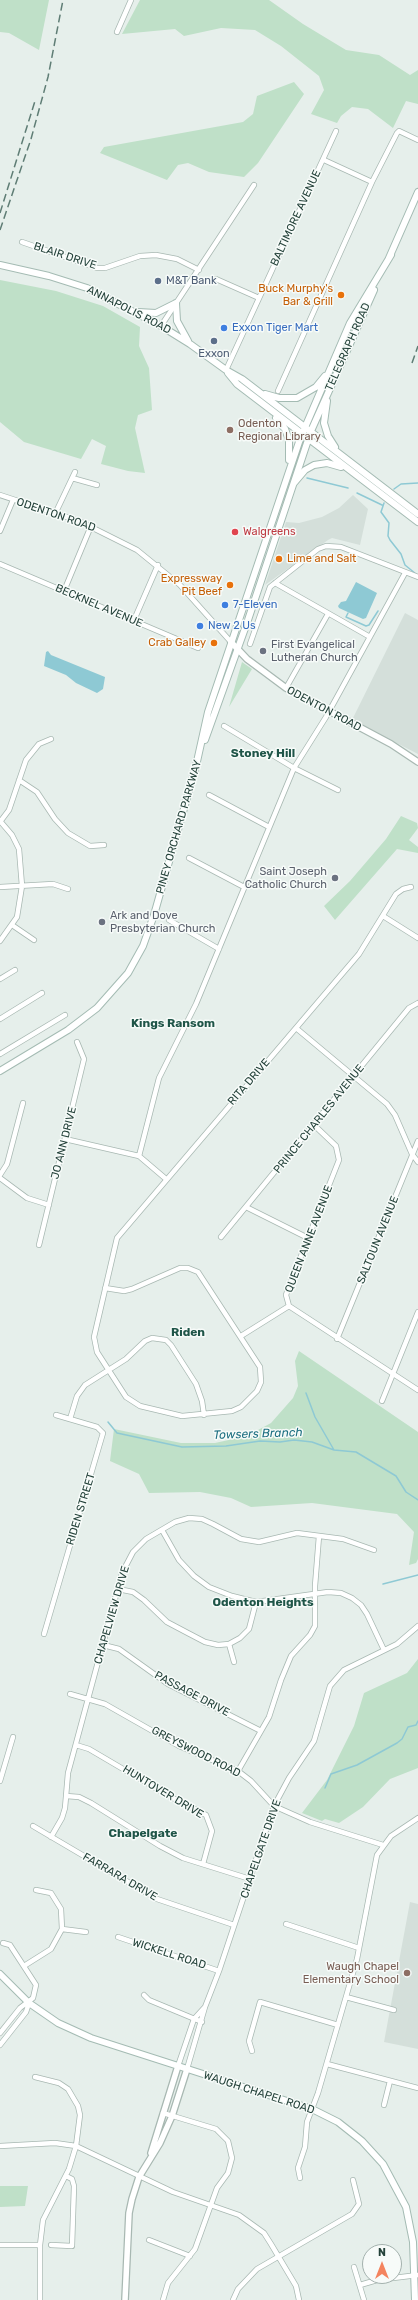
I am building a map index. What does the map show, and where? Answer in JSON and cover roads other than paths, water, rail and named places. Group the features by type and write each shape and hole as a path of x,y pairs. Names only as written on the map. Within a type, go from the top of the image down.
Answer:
{"main road":[{"name":"TELEGRAPH ROAD","path":"308,439 418,192"},
{"name":"TELEGRAPH ROAD","path":"302,434 304,426 350,323 391,255"},
{"name":"ANNAPOLIS ROAD","path":"1,265 75,284 101,293 161,326 257,390 418,514"},
{"path":"134,311 156,313 176,303 177,321 190,344"},
{"path":"257,390 280,398 298,398 316,387 330,368"},
{"name":"ANNAPOLIS ROAD","path":"226,370 237,384 268,409 418,522"},
{"path":"330,387 324,414 325,427 332,443 351,461"},
{"path":"268,409 282,425 289,440 290,452 288,472"},
{"name":"PINEY ORCHARD PARKWAY","path":"0,1071 68,1030 97,1008 118,987 136,960 154,915 200,752 208,712 302,434"},
{"name":"PINEY ORCHARD PARKWAY","path":"200,752 216,714 308,439"},
{"path":"291,487 305,470 314,465 326,464 346,469"},
{"name":"WAUGH CHAPEL ROAD","path":"0,1974 29,2003 58,2024 91,2038 312,2109 338,2122 362,2141 375,2154 392,2178 406,2207 413,2242 416,2275 415,2300"}],"street":[{"path":"117,32 131,0"},
{"name":"BALTIMORE AVENUE","path":"226,370 324,160 336,131"},
{"path":"278,391 372,182 396,133 398,131 418,140"},
{"path":"324,160 372,182"},
{"path":"161,326 254,185"},
{"name":"BLAIR DRIVE","path":"22,242 98,268 103,268 140,256 156,254 177,259 199,270"},
{"path":"216,279 260,298"},
{"path":"55,514 75,472"},
{"path":"72,478 97,485"},
{"name":"ODENTON ROAD","path":"0,495 91,526 129,545 158,565 195,600 238,650 266,675 328,712 391,744 418,762"},
{"path":"0,531 13,500"},
{"path":"64,591 91,526"},
{"path":"250,644 270,587 318,549 326,546 341,547 418,577"},
{"name":"BECKNEL AVENUE","path":"0,564 198,648"},
{"path":"134,620 158,565"},
{"path":"139,1156 159,1078 193,1010 294,768 328,712 405,573"},
{"path":"275,583 370,637"},
{"path":"286,688 328,614"},
{"path":"248,620 258,624"},
{"path":"224,726 294,768 338,790"},
{"path":"0,941 12,925 20,910 22,886 19,849 12,835 0,821 9,810 18,780 31,753 39,744 51,739"},
{"path":"18,780 37,792 68,833 90,846 104,845"},
{"path":"209,795 269,827"},
{"path":"189,858 244,887"},
{"path":"0,887 58,885 68,889"},
{"name":"RITA DRIVE","path":"105,1288 124,1291 180,1268 193,1269 202,1276 260,1367 261,1382 242,1407 227,1412 204,1415 172,1415 133,1403 126,1397 97,1352 94,1337 105,1288 117,1238 359,954 396,894 403,889 411,888"},
{"path":"383,916 418,938"},
{"path":"169,920 219,949"},
{"path":"12,925 34,940"},
{"path":"0,979 15,970"},
{"path":"0,1019 42,993"},
{"name":"PRINCE CHARLES AVENUE","path":"221,1237 409,1008 418,1003"},
{"path":"0,1054 65,1015"},
{"path":"296,1028 387,1104 395,1115 412,1154 418,1162"},
{"name":"JO ANN DRIVE","path":"39,1245 66,1139 84,1059 77,1042"},
{"path":"0,1175 7,1164 23,1103"},
{"name":"QUEEN ANNE AVENUE","path":"314,1125 336,1146 339,1160 288,1289 286,1295 289,1306 418,1390"},
{"path":"66,1139 139,1156 166,1179"},
{"name":"SALTOUN AVENUE","path":"337,1338 418,1141"},
{"path":"0,1178 27,1198 48,1206"},
{"path":"246,1207 308,1238"},
{"path":"240,1336 289,1306"},
{"path":"382,1400 418,1312"},
{"path":"70,1419 80,1390 126,1359 145,1341 152,1338 166,1340 196,1384 202,1401 204,1415"},
{"name":"RIDEN STREET","path":"44,1634 102,1439 101,1429 56,1415"},
{"name":"CHAPELVIEW DRIVE","path":"51,1837 62,1818 66,1796 66,1779 122,1573 133,1552 146,1539 174,1522 189,1518 202,1519 241,1539 259,1542 297,1533 358,1542 374,1550"},
{"path":"162,1530 179,1560 194,1576 210,1587 232,1596 256,1602 315,1594 341,1593 356,1602 367,1614 384,1650"},
{"path":"238,1771 261,1730 275,1700 286,1667 315,1626 315,1594 319,1536"},
{"path":"118,1589 132,1592 144,1600 167,1622 205,1642 218,1645 229,1644 240,1638 249,1629 256,1602"},
{"name":"CHAPELGATE DRIVE","path":"187,2069 202,2022 205,2007 219,1971 274,1806 289,1778 314,1741 325,1698 336,1678 344,1670 406,1637 418,1626"},
{"path":"229,1644 234,1662"},
{"name":"PASSAGE DRIVE","path":"103,1645 120,1649 168,1684 261,1730"},
{"name":"GREYSWOOD ROAD","path":"70,1694 105,1704 179,1746 238,1771 251,1781 274,1806 310,1822 383,1845"},
{"path":"0,1781 13,1737"},
{"name":"HUNTOVER DRIVE","path":"76,1746 89,1749 174,1799 206,1815 212,1831 204,1864"},
{"path":"66,1796 78,1797 91,1803 160,1846 183,1858 250,1879"},
{"path":"300,2178 298,2168 305,2147 307,2122 327,2064 359,1948 373,1870 383,1845 396,1832 418,1818"},
{"name":"FARRARA DRIVE","path":"33,1826 157,1899 234,1925"},
{"path":"24,1966 51,1949 62,1929 61,1909 51,1893 36,1890"},
{"path":"286,1924 359,1948"},
{"path":"62,1929 86,1932"},
{"name":"WICKELL ROAD","path":"118,1937 219,1971"},
{"path":"0,2045 26,2012 35,1992 36,1985 10,1945 3,1943"},
{"path":"144,1995 149,2000 202,2022"},
{"path":"346,1997 394,2010"},
{"path":"252,2051 249,2041 260,2002 338,2025"},
{"path":"0,2033 20,2008 29,2003"},
{"name":"CHAPELGATE DRIVE","path":"178,2066 194,2019 205,2007"},
{"path":"327,2064 418,2088"},
{"path":"150,2157 178,2066"},
{"path":"125,2300 129,2213 139,2177 160,2142 172,2116 187,2069"},
{"path":"34,2077 59,2083 68,2089 74,2097 80,2115 76,2146 66,2176 47,2209 42,2225 40,2245 40,2300"},
{"path":"384,2104 390,2081"},
{"path":"163,2300 168,2283 195,2249 217,2188 228,2173 232,2158 228,2141 216,2129 164,2113"},
{"path":"0,2146 55,2143 76,2146 139,2177 239,2216 253,2224 264,2233 280,2256 296,2286 299,2300"},
{"path":"51,2245 72,2246 74,2186 72,2179 66,2176"},
{"path":"233,2300 238,2289 248,2277 280,2256 352,2214 359,2204 354,2180"},
{"path":"149,2240 190,2256"},
{"path":"0,2245 40,2245"},
{"path":"354,2267 364,2300"},
{"path":"360,2285 377,2280 416,2275"}],"water":[{"path":"356,582 377,593 366,618 363,619 339,608 338,606 341,602 346,601"},
{"path":"48,651 51,655 105,677 103,689 97,693 76,683 66,675 44,666 46,652"}],"waterway":[{"path":"307,478 348,488"},
{"path":"394,489 401,484 418,483"},
{"path":"357,493 382,505"},
{"path":"384,503 381,512 389,523 388,536 401,554 405,565 416,574"},
{"path":"348,613 346,617 366,626 369,625 378,611"},
{"path":"306,1393 315,1417 334,1450"},
{"name":"Towsers Branch","path":"108,1422 117,1433 182,1447 226,1446 260,1441 280,1442 294,1440 312,1442 334,1450 356,1452 396,1476 406,1492 418,1500"},
{"path":"383,1584 418,1575"},
{"path":"325,1788 331,1774 357,1765 397,1743 402,1739 408,1727 416,1725 418,1721"}],"railway":[{"path":"0,230 31,139 48,77 63,0"},
{"path":"0,213 35,101"},
{"path":"412,363 418,346"}],"place":[{"name":"M&T Bank","path":"158,281"},
{"name":"Buck Murphy's Bar & Grill","path":"341,295"},
{"name":"Exxon Tiger Mart","path":"224,328"},
{"name":"Exxon","path":"214,341"},
{"name":"Odenton Regional Library","path":"230,430"},
{"name":"Walgreens","path":"235,532"},
{"name":"Lime and Salt","path":"279,559"},
{"name":"Expressway Pit Beef","path":"230,585"},
{"name":"7-Eleven","path":"225,605"},
{"name":"New 2 Us","path":"200,626"},
{"name":"Crab Galley","path":"214,643"},
{"name":"First Evangelical Lutheran Church","path":"263,651"},
{"name":"Saint Joseph Catholic Church","path":"335,878"},
{"name":"Ark and Dove Presbyterian Church","path":"102,922"},
{"name":"Waugh Chapel Elementary School","path":"407,1973"}],"district":[{"name":"Stoney Hill","path":"263,754"},
{"name":"Kings Ransom","path":"173,1024"},
{"name":"Riden","path":"188,1333"},
{"name":"Odenton Heights","path":"263,1603"},
{"name":"Chapelgate","path":"143,1834"}]}
